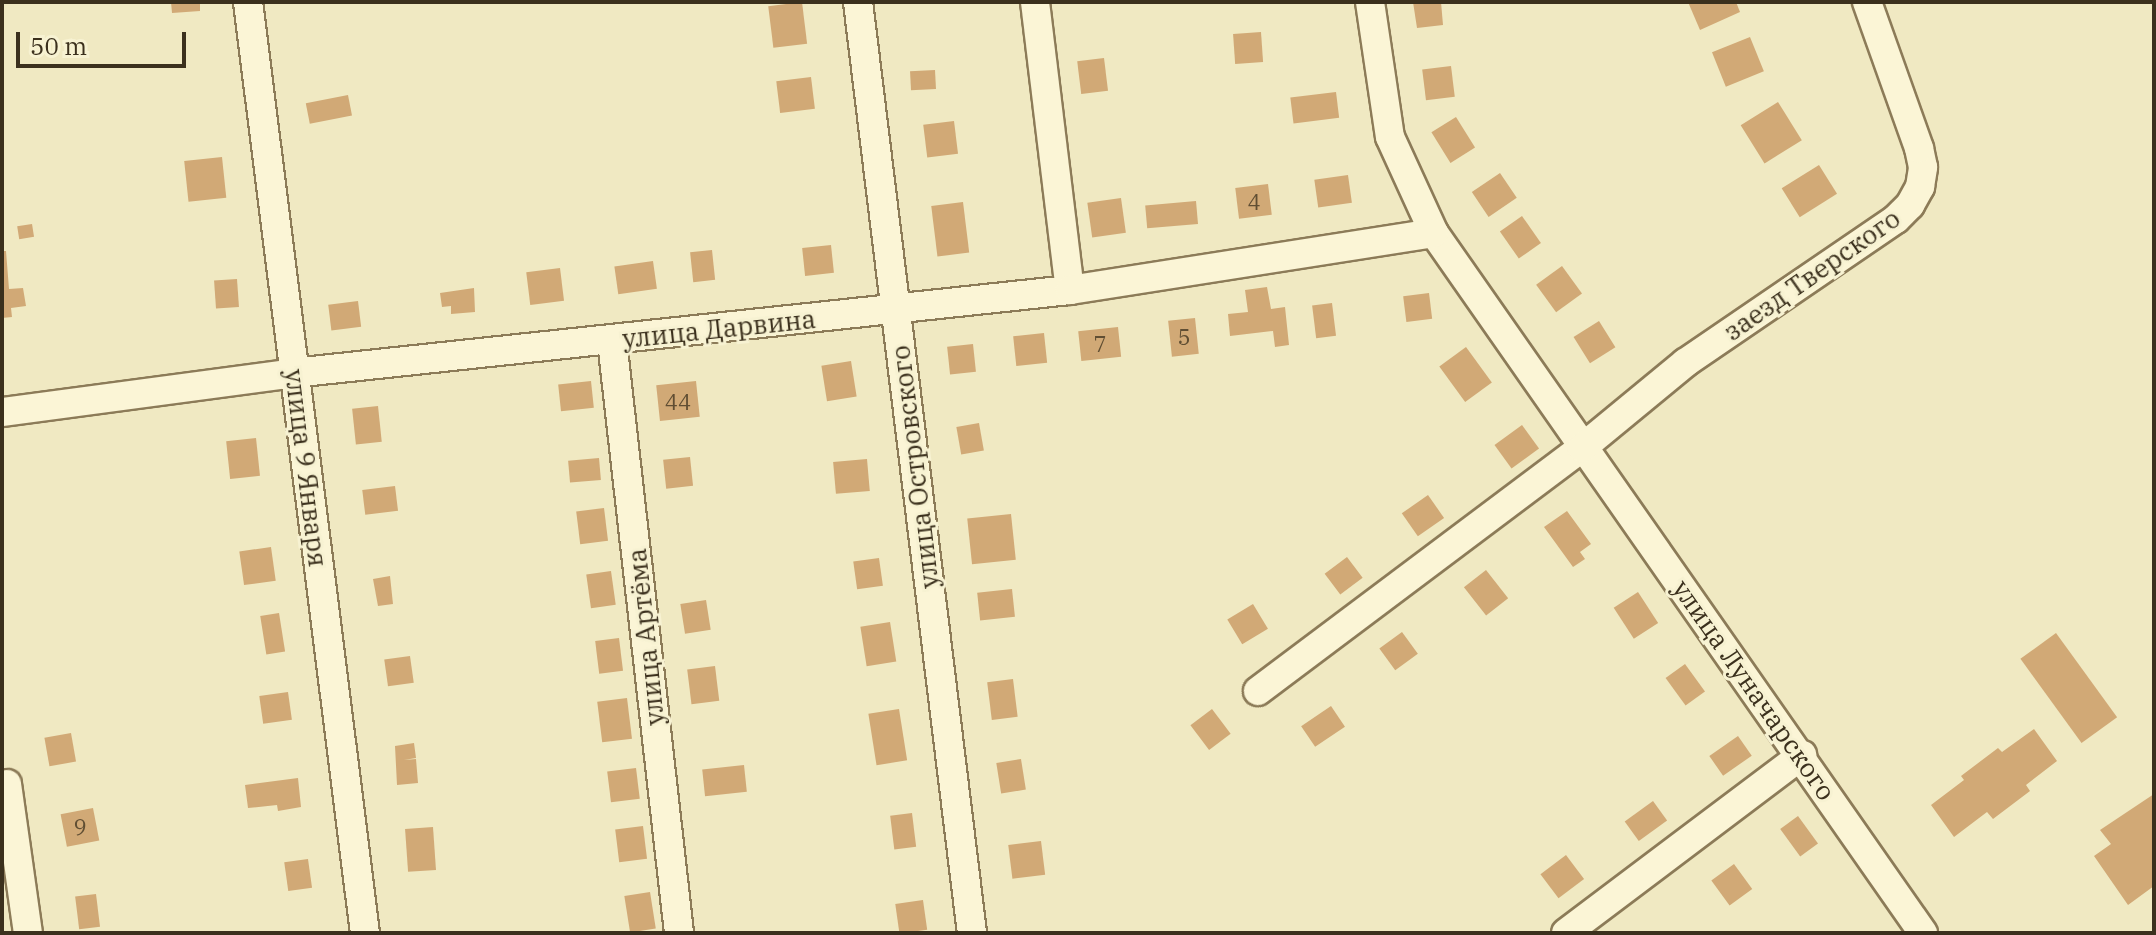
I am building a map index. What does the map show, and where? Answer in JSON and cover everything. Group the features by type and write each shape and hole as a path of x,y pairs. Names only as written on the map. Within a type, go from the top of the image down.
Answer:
{"street":[{"name":"улица 9 Января","path":"248,2 365,933"},
{"name":"улица Островского","path":"858,2 972,933"},
{"path":"1035,2 1070,290"},
{"name":"улица Луначарского","path":"1370,2 1390,137 1434,233 1582,448 1802,755 1923,933"},
{"name":"заезд Тверского","path":"1582,448 1685,363 1896,219 1910,205 1920,187 1923,167 1919,148 1867,2"},
{"name":"улица Дарвина","path":"2,412 293,373 1070,290 1434,233"},
{"name":"улица Артёма","path":"612,341 679,933"},
{"path":"1258,691 1582,448"},
{"path":"1566,933 1802,755"},
{"path":"7,784 28,933"}],"building":[{"path":"171,2 200,2 200,11 172,13"},
{"path":"802,2 807,44 773,48 768,6"},
{"path":"1413,2 1441,2 1443,25 1417,28"},
{"path":"1688,2 1736,2 1740,12 1700,30"},
{"path":"1261,32 1263,62 1235,64 1233,34"},
{"path":"1750,37 1764,71 1726,87 1712,52"},
{"path":"1104,58 1108,91 1081,94 1077,61"},
{"path":"1451,66 1455,97 1426,100 1422,70"},
{"path":"935,70 936,89 911,90 910,71"},
{"path":"811,77 815,109 780,113 776,81"},
{"path":"1336,92 1339,118 1294,123 1290,98"},
{"path":"348,95 352,116 310,124 306,103"},
{"path":"1778,102 1802,140 1765,163 1741,125"},
{"path":"1456,117 1475,148 1450,163 1431,132"},
{"path":"954,121 958,154 927,158 923,125"},
{"path":"222,157 226,198 188,202 184,161"},
{"path":"1819,165 1837,194 1800,217 1782,188"},
{"path":"1500,173 1517,198 1489,217 1472,192"},
{"path":"1348,175 1352,203 1318,207 1314,180"},
{"path":"1268,184 1272,215 1239,219 1235,188"},
{"path":"1121,198 1126,233 1092,237 1087,203"},
{"path":"1196,201 1198,224 1147,228 1145,205"},
{"path":"963,202 969,253 937,257 931,206"},
{"path":"1522,216 1541,243 1519,259 1500,231"},
{"path":"32,224 34,237 19,239 17,226"},
{"path":"831,245 834,273 805,276 802,248"},
{"path":"712,250 715,280 693,282 690,252"},
{"path":"2,251 6,251 9,289 23,288 26,306 11,308 12,317 2,318"},
{"path":"653,261 657,289 618,294 614,266"},
{"path":"1562,266 1582,294 1556,312 1536,285"},
{"path":"560,268 564,301 530,305 526,272"},
{"path":"237,279 239,307 216,309 214,281"},
{"path":"1267,287 1271,309 1285,307 1289,345 1275,347 1273,331 1230,336 1228,314 1248,312 1245,290"},
{"path":"474,288 475,312 451,314 451,306 442,307 440,293"},
{"path":"1429,293 1432,319 1406,322 1403,296"},
{"path":"358,301 361,327 331,330 328,305"},
{"path":"1332,303 1336,336 1316,338 1312,305"},
{"path":"1195,318 1199,354 1172,357 1168,321"},
{"path":"1599,321 1615,347 1590,363 1574,337"},
{"path":"1118,327 1121,357 1081,361 1078,331"},
{"path":"1044,333 1047,363 1016,366 1013,336"},
{"path":"973,344 976,372 950,375 947,347"},
{"path":"1466,347 1492,383 1465,402 1439,366"},
{"path":"851,361 857,397 827,401 821,366"},
{"path":"591,381 594,408 561,411 558,384"},
{"path":"696,381 700,417 660,421 656,385"},
{"path":"378,406 382,442 356,445 352,409"},
{"path":"979,423 984,451 961,455 956,427"},
{"path":"1522,425 1539,448 1512,468 1494,445"},
{"path":"256,438 260,476 230,479 226,441"},
{"path":"690,457 693,486 666,489 663,460"},
{"path":"599,458 601,480 570,483 568,461"},
{"path":"867,459 870,491 836,494 833,462"},
{"path":"395,486 398,511 365,515 362,490"},
{"path":"1428,495 1444,518 1418,536 1402,513"},
{"path":"604,508 608,541 580,544 576,511"},
{"path":"1567,511 1591,544 1580,552 1585,559 1573,567 1544,527"},
{"path":"1011,514 1016,560 972,564 967,519"},
{"path":"271,547 276,581 244,585 239,551"},
{"path":"1347,557 1363,578 1340,595 1325,574"},
{"path":"879,558 883,586 857,589 853,562"},
{"path":"1486,570 1508,598 1486,616 1464,587"},
{"path":"611,571 616,605 591,608 586,574"},
{"path":"390,576 393,604 378,606 373,579"},
{"path":"1012,589 1015,617 980,621 977,593"},
{"path":"1638,592 1658,623 1634,639 1614,608"},
{"path":"706,600 711,630 685,634 680,604"},
{"path":"1253,604 1268,629 1242,644 1227,619"},
{"path":"279,613 285,652 266,654 260,616"},
{"path":"890,622 896,662 867,666 860,627"},
{"path":"1402,632 1418,654 1395,670 1379,648"},
{"path":"2056,633 2117,717 2082,743 2020,659"},
{"path":"619,638 623,671 599,674 595,641"},
{"path":"410,656 414,683 388,686 384,660"},
{"path":"1685,664 1705,692 1686,706 1666,678"},
{"path":"715,666 719,701 691,704 687,669"},
{"path":"1013,679 1018,717 992,720 987,682"},
{"path":"288,692 292,720 263,724 259,696"},
{"path":"627,698 632,739 602,742 597,702"},
{"path":"1331,706 1345,727 1315,747 1301,726"},
{"path":"899,709 907,760 877,765 868,714"},
{"path":"1212,709 1231,734 1209,750 1190,725"},
{"path":"2034,729 2057,761 2026,785 2030,791 1993,819 1987,812 1954,837 1931,805 1964,780 1961,776 1998,748 2002,752"},
{"path":"71,733 76,762 49,766 44,738"},
{"path":"1738,736 1752,756 1723,776 1709,756"},
{"path":"414,743 416,758 404,760 416,759 418,783 397,785 395,746"},
{"path":"1021,759 1026,790 1001,794 996,763"},
{"path":"744,765 747,792 705,796 702,769"},
{"path":"636,768 640,799 611,802 607,772"},
{"path":"298,778 301,807 278,811 277,805 248,808 245,785"},
{"path":"2154,794 2154,886 2128,905 2094,856 2111,844 2100,830"},
{"path":"1653,801 1667,820 1639,841 1625,822"},
{"path":"93,808 99,840 67,847 61,814"},
{"path":"912,813 916,847 894,849 890,816"},
{"path":"1798,816 1818,844 1800,856 1780,829"},
{"path":"643,826 647,859 619,862 615,829"},
{"path":"433,827 436,870 408,872 405,829"},
{"path":"1041,841 1045,875 1012,879 1008,845"},
{"path":"1566,855 1584,879 1558,898 1540,874"},
{"path":"308,859 312,888 288,891 284,862"},
{"path":"1734,864 1752,889 1730,906 1711,880"},
{"path":"650,892 656,929 630,933 624,896"},
{"path":"96,894 100,927 79,929 75,897"},
{"path":"923,900 927,930 899,933 895,904"}]}
